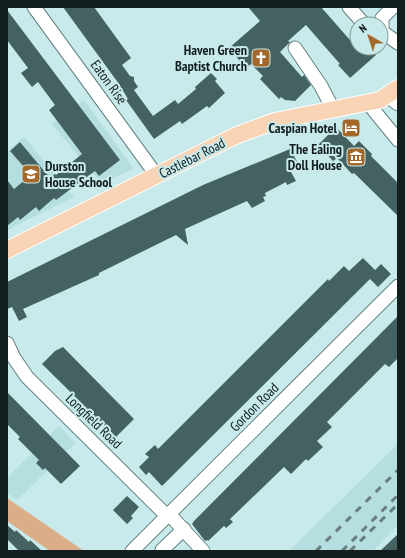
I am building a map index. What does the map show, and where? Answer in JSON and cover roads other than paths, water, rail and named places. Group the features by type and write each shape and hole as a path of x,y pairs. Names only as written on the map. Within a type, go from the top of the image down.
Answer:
{"main road":[{"name":"Castlebar Road","path":"7,250 235,136 275,121 394,96"}],"street":[{"name":"Eaton Rise","path":"34,7 156,176"},
{"path":"349,7 357,16"},
{"path":"384,16 393,7"},
{"path":"389,37 398,43"},
{"path":"295,48 322,86 333,109"},
{"path":"368,102 398,140"},
{"name":"Gordon Road","path":"132,551 398,286"},
{"name":"Longfield Road","path":"7,343 14,358 27,378 184,529 203,551"},
{"path":"162,550 184,529"}],"railway":[{"path":"316,551 398,470"},
{"path":"342,551 398,495"},
{"path":"350,551 398,504"}],"place":[{"name":"Haven Green Baptist Church","path":"261,58"},
{"name":"Caspian Hotel","path":"351,128"},
{"name":"The Ealing Doll House","path":"356,157"},
{"name":"Durston House School","path":"31,174"}]}
